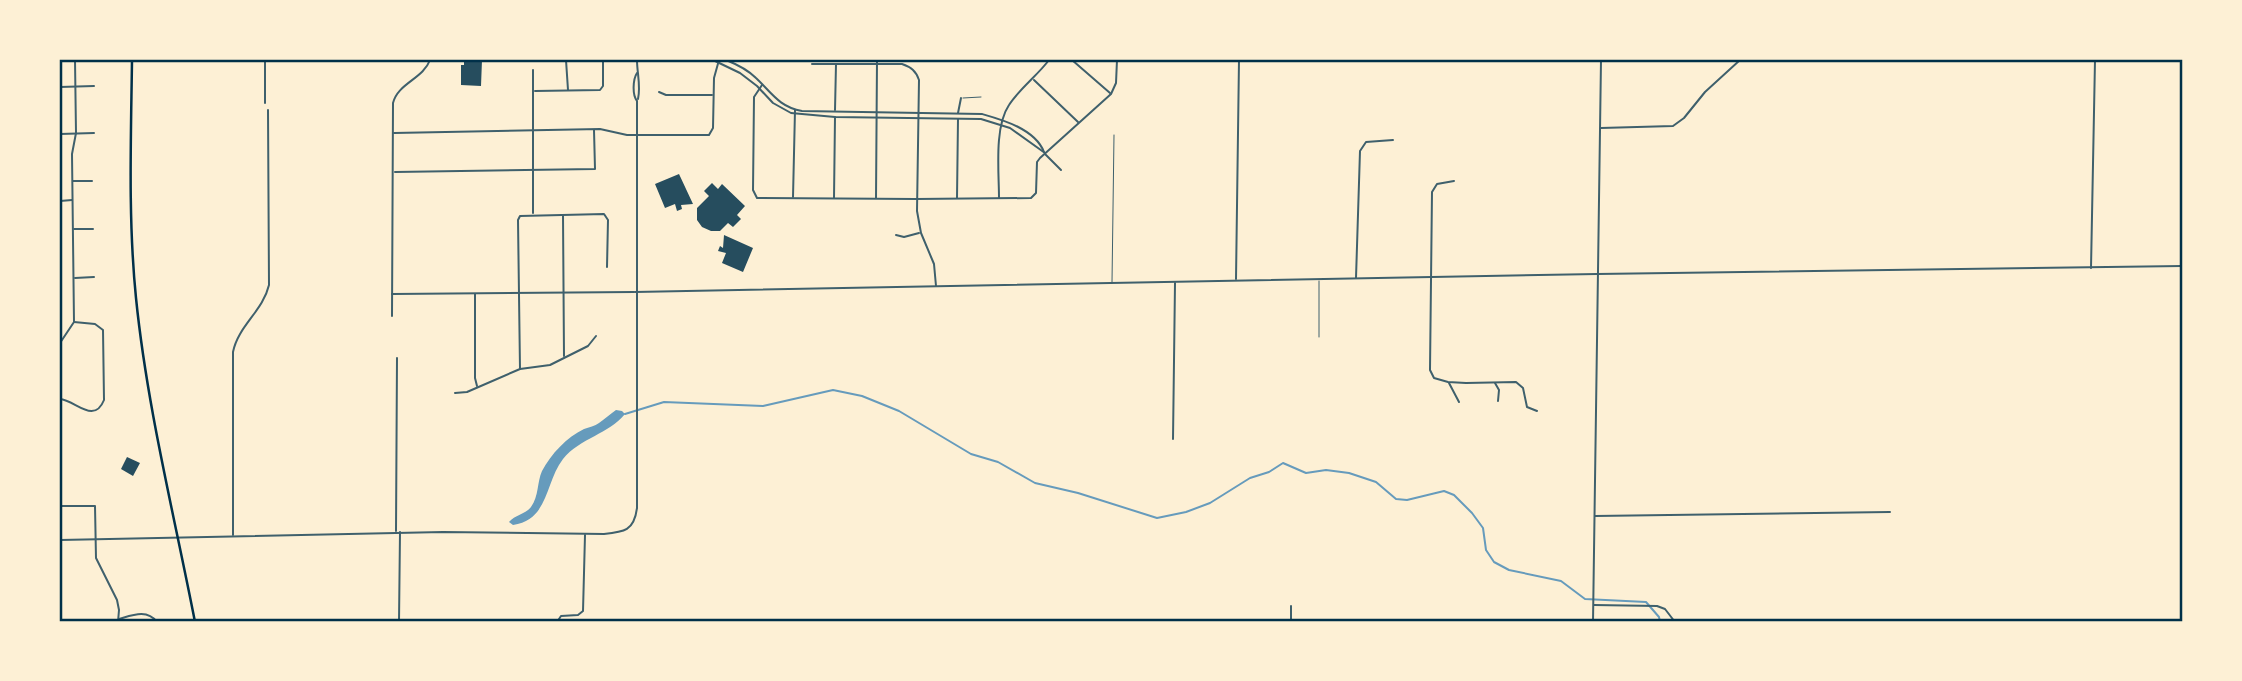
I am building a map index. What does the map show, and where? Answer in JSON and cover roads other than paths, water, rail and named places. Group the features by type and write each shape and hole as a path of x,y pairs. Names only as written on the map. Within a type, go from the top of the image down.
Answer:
{"main road":[{"path":"132,60 132,226 136,299 146,371 195,621"}],"street":[{"path":"60,343 74,322 72,154 76,133 75,60"},
{"path":"265,60 265,103"},
{"path":"392,316 394,97 424,71 430,60"},
{"path":"566,60 568,91"},
{"path":"533,92 601,89 603,60"},
{"path":"60,540 398,532 621,533 633,524 637,508 634,77 637,73 637,60"},
{"path":"713,60 740,73 779,108 795,114 981,119 1001,124 1045,153"},
{"path":"726,60 751,74 776,100 795,110 982,114 1002,120 1037,142 1061,170"},
{"path":"876,199 877,60"},
{"path":"999,198 1002,120 1010,103 1049,60"},
{"path":"1072,60 1111,94"},
{"path":"762,85 754,97 753,105 753,190 761,199 957,199 1035,196 1037,162 1111,94 1116,60"},
{"path":"1236,281 1240,60"},
{"path":"1593,621 1601,60"},
{"path":"1600,128 1673,126 1740,60"},
{"path":"2091,268 2095,60"},
{"path":"394,133 594,129 636,135 710,134 713,128 714,75 719,61"},
{"path":"812,64 902,64 913,70 919,80 916,199 921,233 934,264 936,287"},
{"path":"835,111 836,64"},
{"path":"533,70 533,214"},
{"path":"1032,79 1078,123"},
{"path":"60,86 94,86"},
{"path":"659,92 666,95 713,95"},
{"path":"958,113 961,98"},
{"path":"233,536 233,352 237,339 264,300 269,285 268,110"},
{"path":"793,198 795,110"},
{"path":"834,199 835,117"},
{"path":"957,199 958,118"},
{"path":"393,172 595,169 594,129"},
{"path":"60,134 94,133"},
{"path":"1356,278 1360,151 1366,142 1393,140"},
{"path":"72,181 92,181"},
{"path":"1454,181 1437,184 1432,192 1430,370 1434,378 1448,382 1512,381 1523,388 1527,407 1537,411"},
{"path":"60,201 72,200"},
{"path":"563,214 564,358"},
{"path":"520,369 520,216 606,215 607,267"},
{"path":"73,229 93,229"},
{"path":"896,235 904,237 921,233"},
{"path":"392,294 2182,267"},
{"path":"74,278 94,277"},
{"path":"1173,439 1175,282"},
{"path":"475,294 475,379 478,387"},
{"path":"60,399 68,400 86,411 101,407 105,394 104,335 100,326 74,322"},
{"path":"455,393 467,392 520,369 547,365 588,346 596,336"},
{"path":"397,358 399,621"},
{"path":"1448,382 1459,402"},
{"path":"1494,383 1498,386 1498,401"},
{"path":"60,506 95,506 96,558 117,600 118,620 143,613 151,615 157,621"},
{"path":"1594,516 1890,512"},
{"path":"557,621 561,616 580,615 583,611 585,534"},
{"path":"1593,605 1657,606 1665,608 1675,621"},
{"path":"1291,621 1292,607"}],"lane":[{"path":"961,98 981,97"},
{"path":"1112,283 1114,135"},
{"path":"1319,337 1320,279"}],"water":[{"path":"616,410 625,414 611,427 578,446 563,459 545,499 533,516 525,522 513,525 509,522 531,507 542,471 560,447 578,432 597,424"}],"waterway":[{"path":"625,414 664,402 763,406 833,390 862,396 899,411 971,454 998,462 1035,483 1078,493 1157,518 1186,512 1210,503 1250,478 1269,472 1283,463 1306,473 1326,470 1349,473 1376,482 1396,499 1407,500 1444,491 1454,495 1483,528 1486,550 1494,562 1509,570 1561,581 1585,599 1646,602 1660,622"}]}
